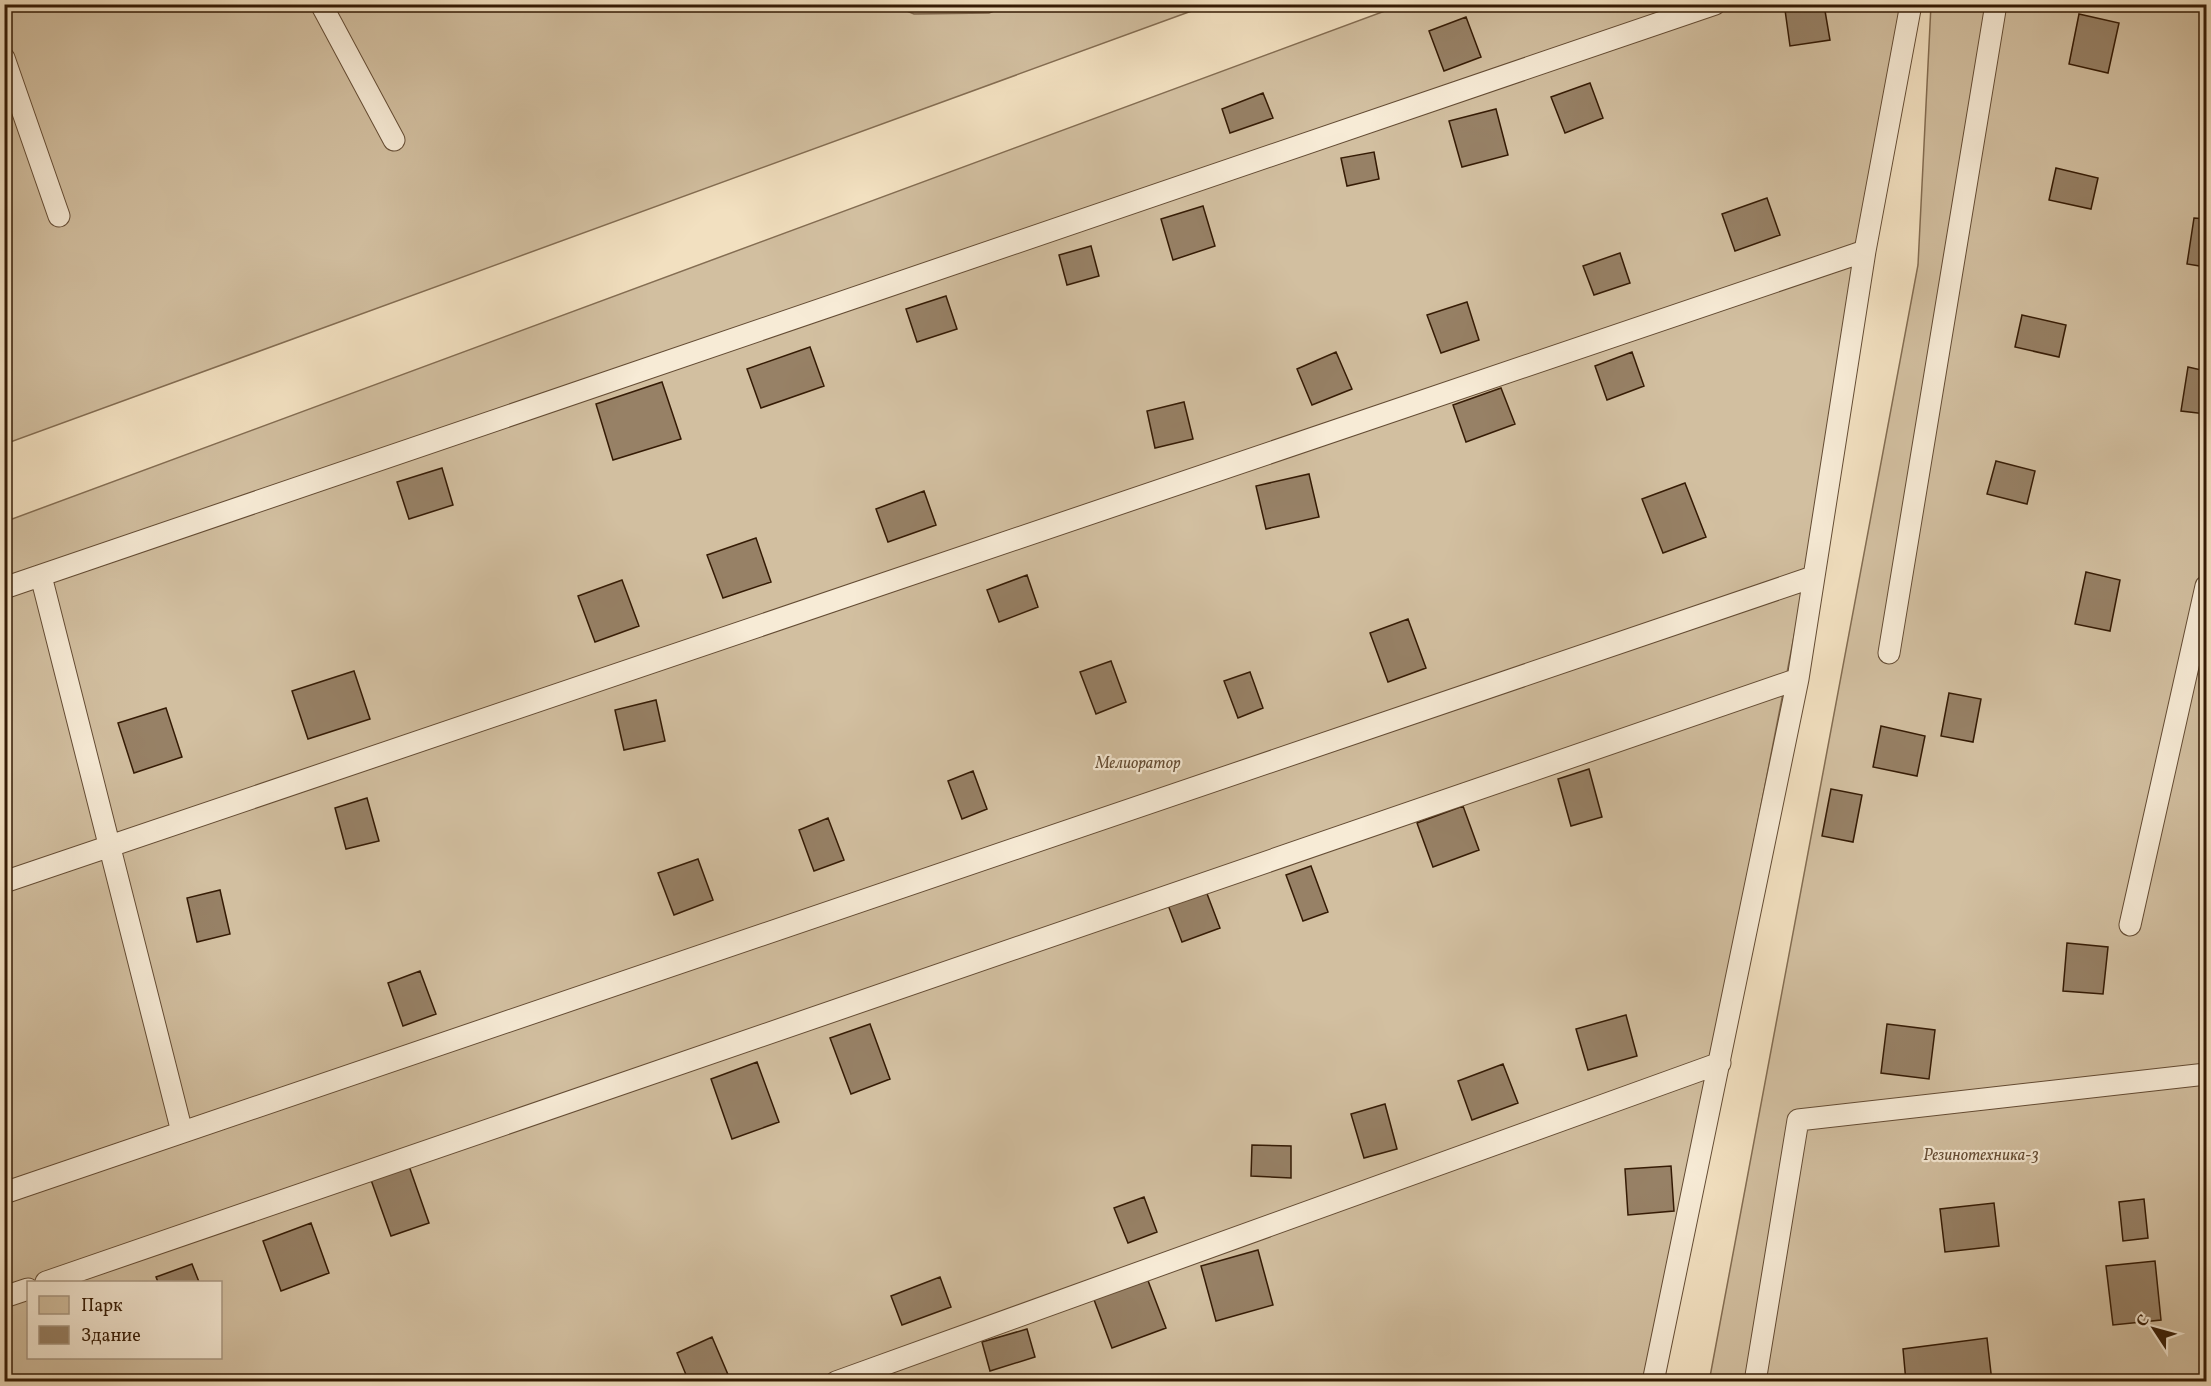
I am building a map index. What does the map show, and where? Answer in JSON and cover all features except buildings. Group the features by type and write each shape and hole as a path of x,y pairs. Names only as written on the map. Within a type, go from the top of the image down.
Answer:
{"lane":[{"path":"321,4 394,140"},
{"path":"4,588 1715,4"},
{"path":"1653,1382 1798,679 1865,251 1911,4"},
{"path":"1888,653 1996,4"},
{"path":"4,58 58,216"},
{"path":"4,882 1865,251"},
{"path":"40,576 182,1132"},
{"path":"4,1193 1813,577"},
{"path":"2130,925 2206,586"},
{"path":"49,1281 1798,679"},
{"path":"836,1382 1720,1063"},
{"path":"1755,1382 1798,1120 2206,1074"},
{"path":"4,1297 27,1289"}],"green space":[{"path":"5,5 1208,5 5,444"},
{"name":"Мелиоратор","path":"1401,5 1917,5 1649,1381 5,1381 4,522"},
{"name":"Резинотехника-3","path":"1931,5 2206,5 2206,1381 1709,1382 1918,265"}],"water":[{"path":"892,5 1009,5 989,13 914,14"}]}
